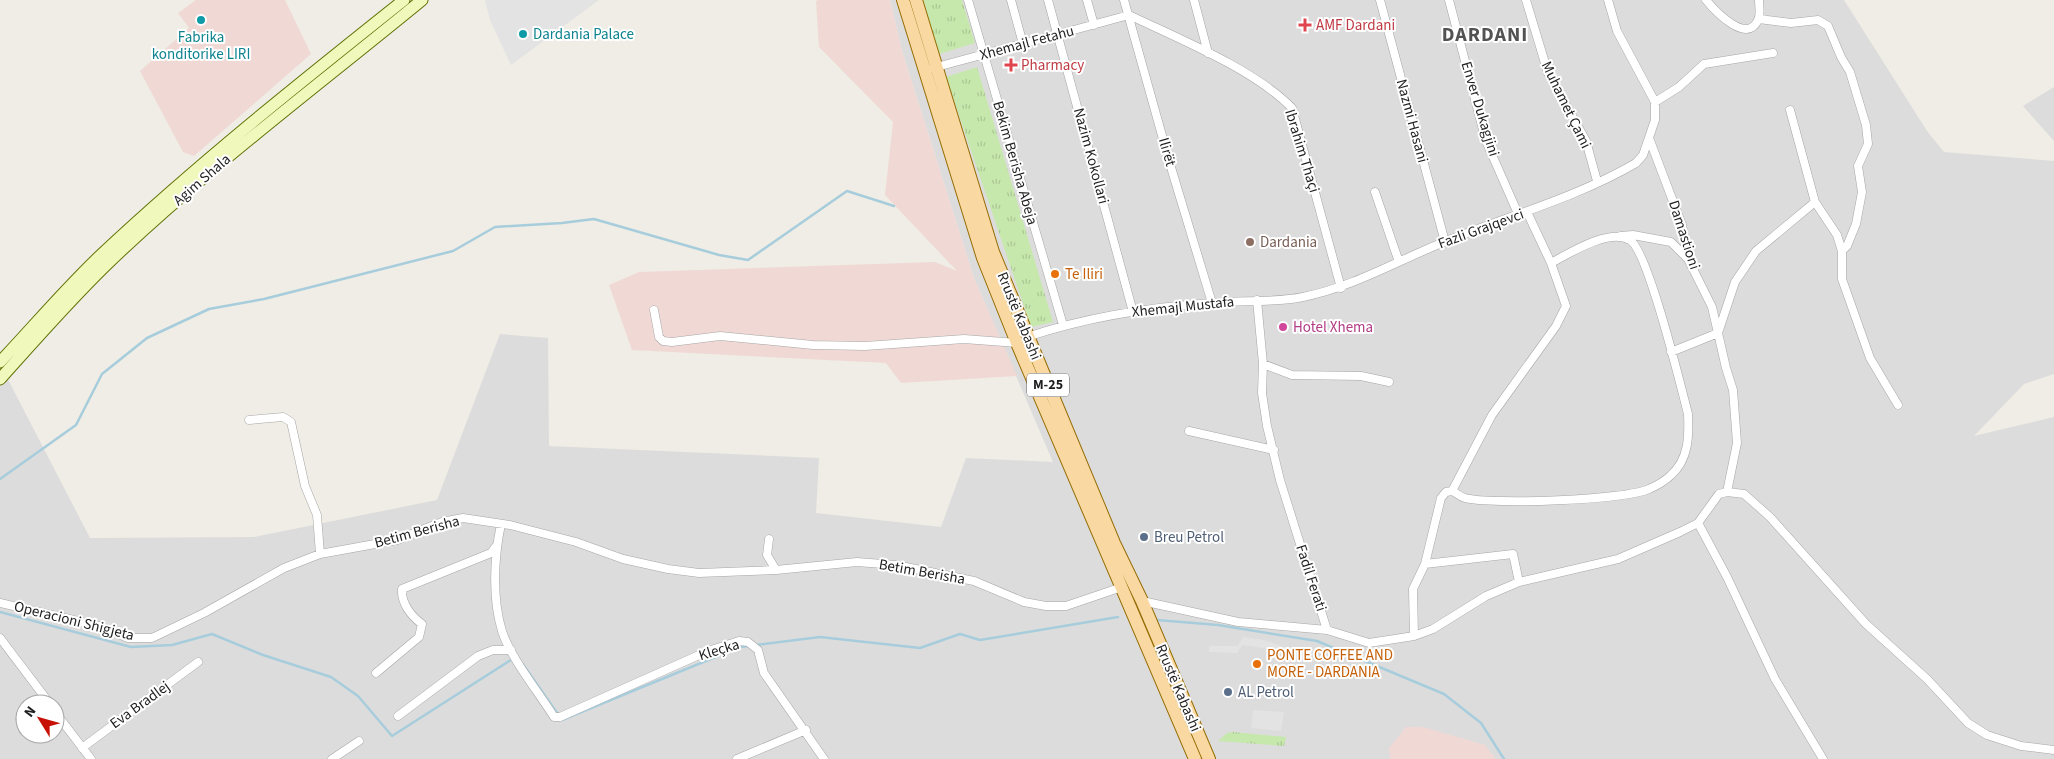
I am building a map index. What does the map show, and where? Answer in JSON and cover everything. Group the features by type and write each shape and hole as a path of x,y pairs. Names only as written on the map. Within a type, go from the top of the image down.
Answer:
{"main road":[{"name":"Agim Shala","path":"0,362 100,256 157,204 300,82 404,0"},
{"name":"Agim Shala","path":"0,379 105,266 164,213 243,145 422,0"},
{"name":"Rrustë Kabashi","path":"903,0 930,69 1022,340 1122,587 1195,759"},
{"name":"Rrustë Kabashi","path":"916,0 930,69"},
{"name":"Rrustë Kabashi","path":"1022,340 1142,601 1209,759"}],"street":[{"name":"Bekim Berisha Abeja","path":"968,0 1062,325"},
{"path":"1011,0 1023,44"},
{"name":"Nazim Kokollari","path":"1048,0 1133,312"},
{"path":"1087,0 1094,25"},
{"name":"Ilirët","path":"1124,0 1212,303"},
{"path":"1194,0 1208,53"},
{"name":"Nazmi Hasani","path":"1380,0 1445,242"},
{"name":"Enver Dukagjini","path":"1450,0 1486,140 1518,216"},
{"name":"Muhamet Çami","path":"1526,0 1548,73 1586,141 1597,181"},
{"path":"1608,0 1617,31 1655,102 1679,87 1704,64 1773,53"},
{"path":"1706,0 1737,28 1747,29 1754,26 1759,19 1759,0"},
{"name":"Xhemajl Fetahu","path":"930,69 1128,15"},
{"name":"Ibrahim Thaçi","path":"1128,15 1208,53 1276,92 1292,108 1341,288"},
{"path":"1759,19 1791,23 1818,20 1828,26 1841,57 1850,72 1866,125 1868,144 1858,166 1862,192 1856,224 1847,246 1842,251"},
{"name":"Fazli Grajqevci","path":"1341,288 1445,242 1518,216 1621,172 1636,163 1643,154 1655,120 1655,102"},
{"path":"1790,110 1815,202 1837,235 1842,251 1842,279 1870,358 1898,405"},
{"name":"Damastioni","path":"1649,138 1682,225 1688,259 1712,307 1733,390 1737,443 1727,492"},
{"path":"1375,192 1399,262"},
{"path":"1671,352 1718,332 1735,282 1756,251 1815,202"},
{"path":"1452,491 1492,416 1556,326 1566,306 1552,263 1527,212"},
{"path":"1552,263 1601,240 1633,235 1671,242 1688,259"},
{"path":"1414,636 1413,589 1425,564 1441,498 1446,492 1452,491 1464,498 1498,500 1603,498 1648,490 1672,475 1684,458 1690,438 1688,414 1671,352 1638,248 1630,240 1616,237"},
{"name":"Xhemajl Mustafa","path":"1022,340 1062,325 1133,312 1212,303 1301,298 1341,288"},
{"name":"Fadil Ferati","path":"1257,300 1263,364 1262,393 1267,426 1280,480 1327,630 1369,643 1414,636 1433,629 1486,596 1519,582 1618,559 1698,524"},
{"path":"654,310 659,337 663,341 672,342 720,336 813,345 865,346 964,339 1022,340"},
{"path":"1263,364 1292,375 1361,376 1389,382"},
{"path":"249,420 284,417 290,422 305,486 317,515 320,554"},
{"path":"1189,431 1274,450"},
{"path":"1823,759 1775,680 1727,577 1698,524 1718,494 1727,492 1744,494 1770,517 1866,624 1927,679 1968,723 1988,735 2021,746 2054,750"},
{"name":"Betim Berisha","path":"174,626 204,613 284,568 320,554 397,540 454,519 475,519 510,524 576,542 623,559 668,569 700,573 776,570 857,562 896,565 974,581 1024,602 1046,606 1066,606 1122,587"},
{"path":"398,716 478,656 493,650 511,650 502,632 497,602 496,545 501,524"},
{"path":"769,539 767,555 776,570"},
{"path":"376,673 419,637 422,630 422,624 414,618 407,608 402,589 491,552 496,545"},
{"path":"1425,564 1512,554 1519,582"},
{"path":"1142,601 1238,622 1327,630"},
{"name":"Operacioni Shigjeta","path":"0,603 99,626 128,638 152,638 174,626"},
{"path":"0,638 42,694"},
{"name":"Kleçka","path":"511,650 554,717 560,717 708,651 739,641 754,644 758,650 764,673 806,730 824,759"},
{"name":"Eva Bradlej","path":"82,748 198,662"},
{"path":"65,725 91,759"},
{"path":"737,759 806,730"},
{"path":"332,759 359,741"}],"shaded area":[{"path":"196,0 285,0 311,54 194,156 183,152 140,71 189,28 178,13"},
{"name":"Dardania Palace","path":"485,0 599,0 511,65 490,20"},
{"path":"890,0 1844,0 1927,131 1944,152 2054,161 2054,374 2024,384 1974,436 2054,417 2054,759 0,759 0,364 90,538 254,537 437,500 500,334 548,338 549,446 819,458 816,513 941,527 966,458 1053,462 974,278 902,51"},
{"path":"890,0 902,51 974,278 1017,376 901,383 886,363 632,350 609,285 639,272 935,262 957,271 885,195 893,122 819,47 816,1"},
{"path":"2054,87 2054,141 2023,106"},
{"path":"1243,637 1264,640 1290,649 1288,657 1264,648 1242,645 1237,653 1209,652 1209,646 1238,646"},
{"path":"1253,710 1284,712 1281,731 1251,728"},
{"path":"1406,727 1423,727 1485,745 1496,759 1390,759 1389,748"}],"green space":[{"path":"923,0 962,0 975,43 939,54"},
{"path":"977,67 1053,322 1031,327 946,77"},
{"path":"1227,733 1286,737 1284,746 1218,741"}],"waterway":[{"path":"0,479 76,425 102,374 147,338 209,309 264,299 453,251 495,227 594,219 719,255 748,260 847,191 894,206"},
{"path":"0,612 131,647 172,645 212,634 263,655 331,677 358,696 392,736 514,658"},
{"path":"755,645 820,637 920,648 960,634 980,640 1118,617"},
{"path":"1157,620 1218,625 1317,641 1444,694 1481,723 1504,759"},
{"path":"522,663 562,720 740,647 750,646"}],"place":[{"name":"Fabrika konditorike LIRI","path":"201,20"},
{"name":"AMF Dardani","path":"1305,25"},
{"name":"Dardania Palace","path":"523,34"},
{"name":"Pharmacy","path":"1011,65"},
{"name":"Dardania","path":"1250,242"},
{"name":"Te Iliri","path":"1055,274"},
{"name":"Hotel Xhema","path":"1283,327"},
{"name":"Breu Petrol","path":"1144,537"},
{"name":"PONTE COFFEE AND MORE - DARDANIA","path":"1257,664"},
{"name":"AL Petrol","path":"1228,692"}],"district":[{"name":"DARDANI","path":"1485,35"}]}
